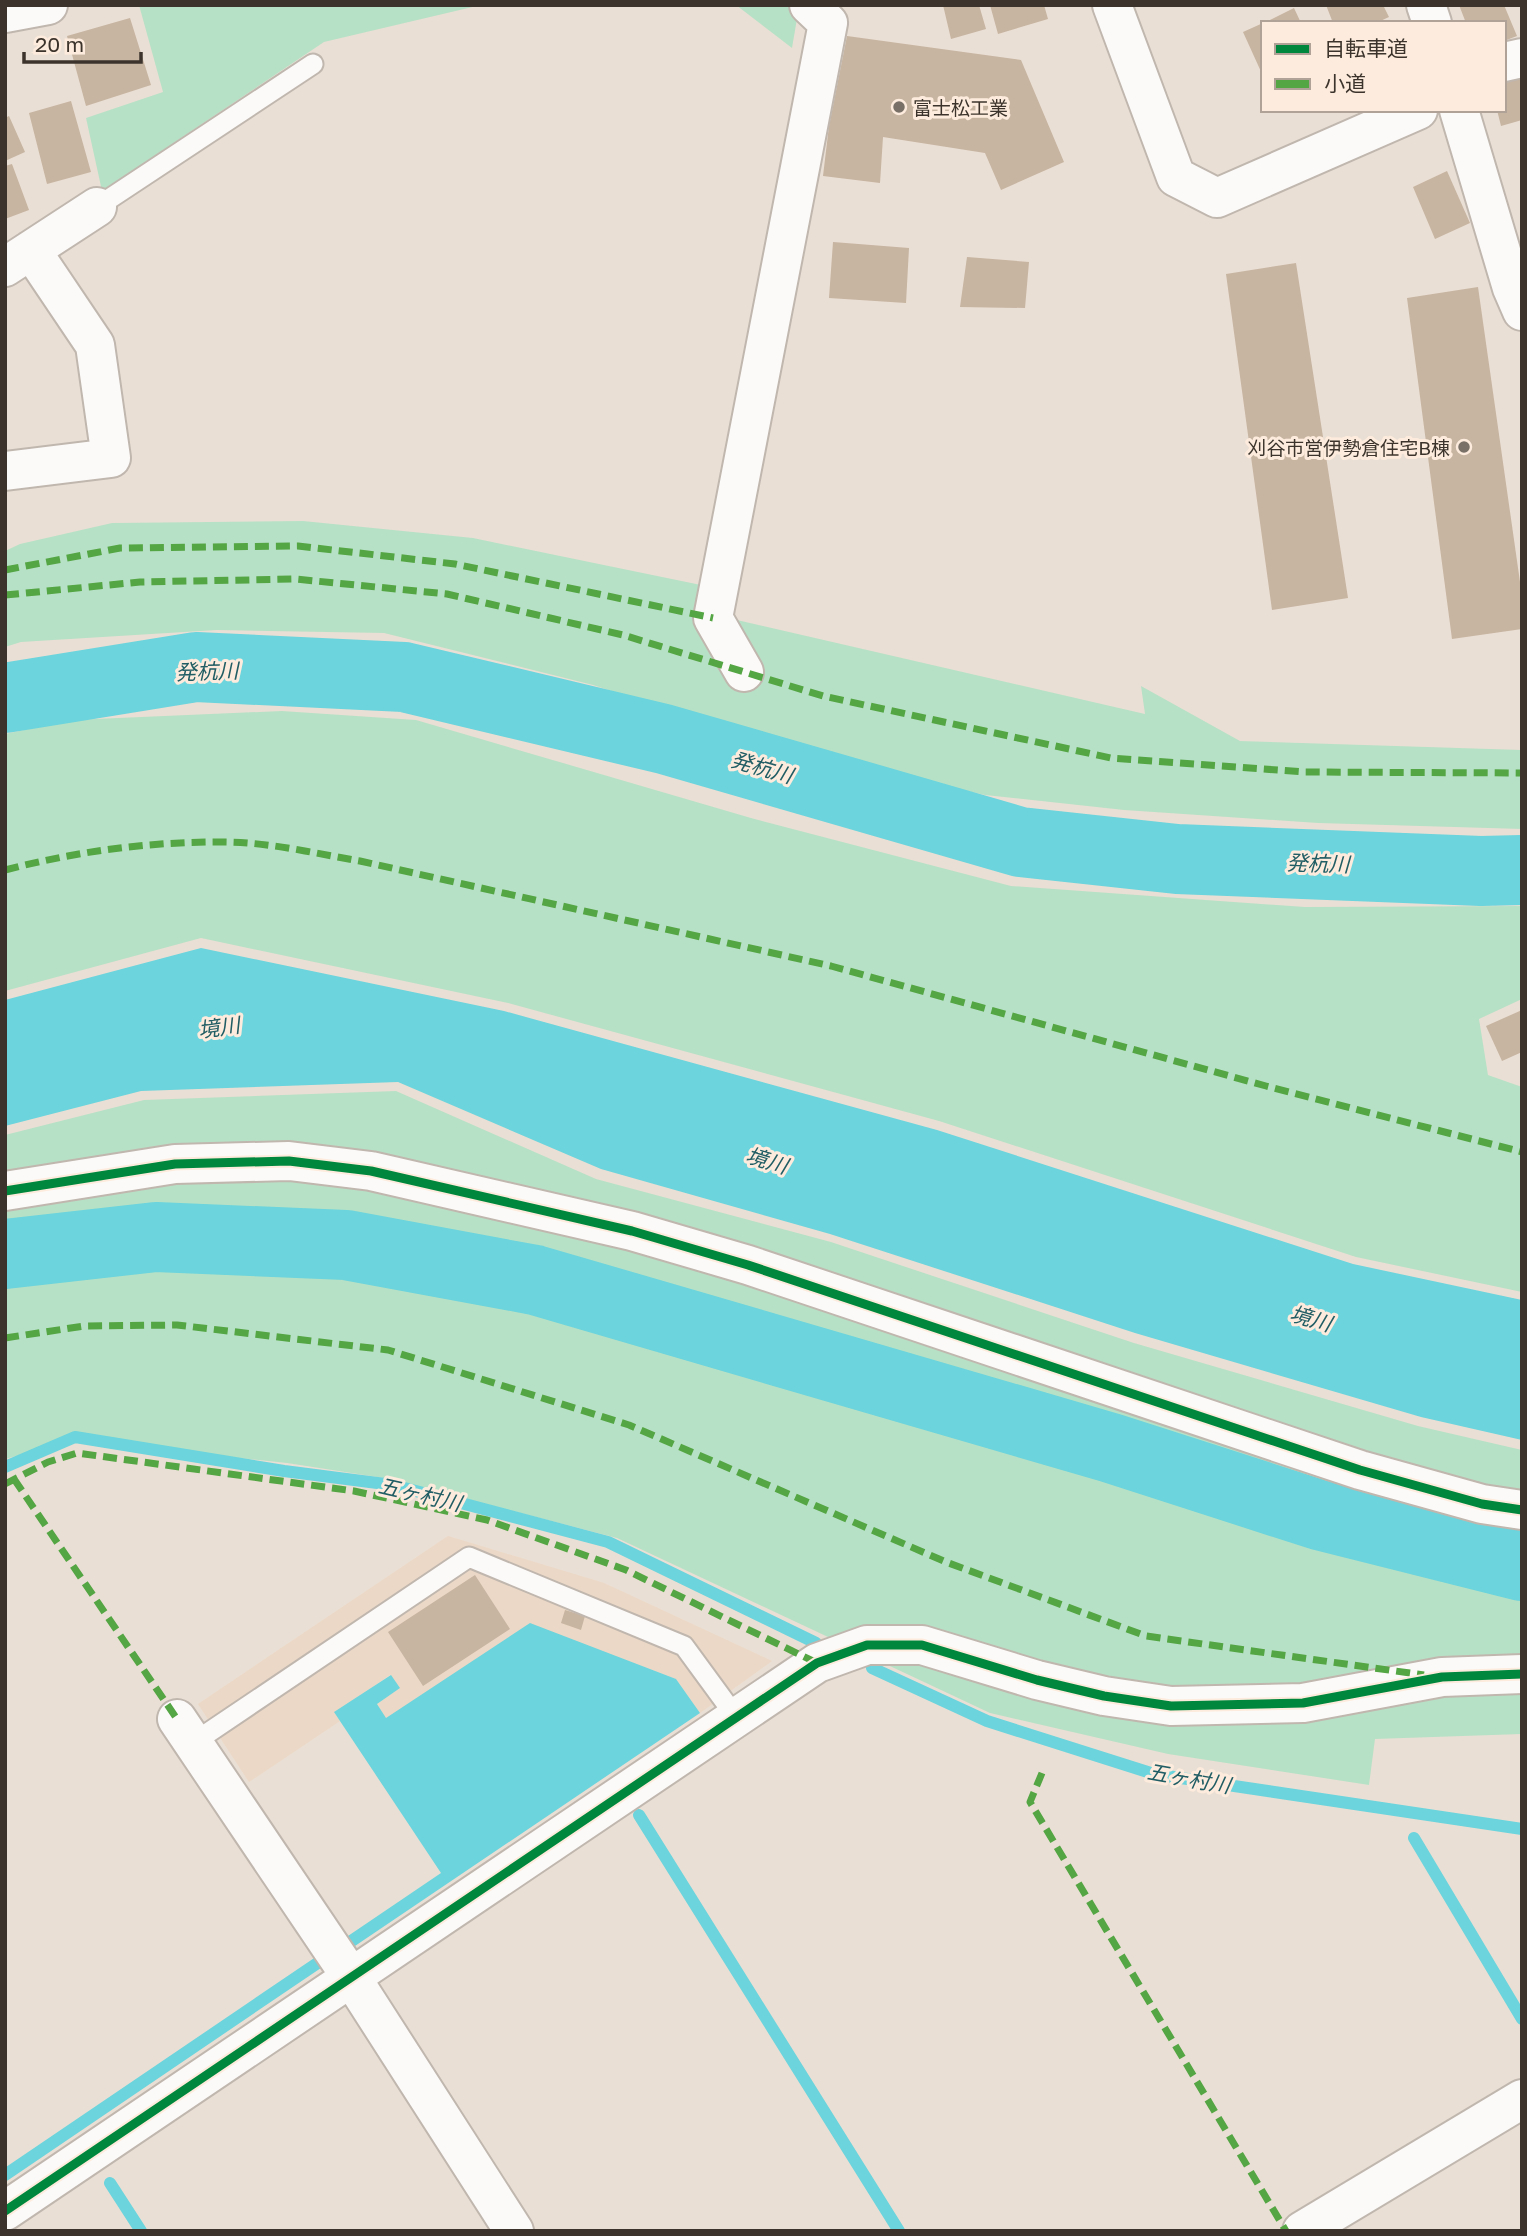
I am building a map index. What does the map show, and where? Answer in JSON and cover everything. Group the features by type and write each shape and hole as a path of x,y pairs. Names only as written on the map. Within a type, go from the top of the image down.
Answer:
{"street":[{"path":"5,13 48,5"},
{"path":"744,672 713,618 828,23 809,5"},
{"path":"1112,5 1175,177 1217,198 1413,112"},
{"path":"1460,112 1519,295"},
{"path":"5,471 111,458 95,345 18,259 97,207"},
{"path":"5,1191 175,1164 289,1161 371,1171 632,1231 684,1246 1360,1470 1482,1504 1522,1510"},
{"path":"5,2211 817,1663 867,1645 922,1645 1037,1680 1104,1696 1171,1706 1303,1703 1442,1677 1522,1674"},
{"path":"185,1731 351,1978 514,2231"},
{"path":"1302,2231 1522,2099"}],"lane":[{"path":"97,207 313,64"},
{"path":"185,1731 469,1557 684,1646 736,1717"}],"shaded area":[{"path":"448,1536 604,1583 772,1661 700,1713 676,1679 530,1624 386,1719 377,1704 400,1688 390,1675 335,1713 340,1721 249,1782 198,1704"}],"green space":[{"path":"139,5 481,5 324,42 102,191 86,118 163,92"},
{"path":"736,5 790,5 798,13 792,48"},
{"path":"303,521 473,538 701,585 737,620 1145,714 1141,686 1240,741 1522,750 1522,829 1318,823 1124,810 985,795 819,758 593,685 384,633 217,630 21,642 5,647 5,551 20,544 112,523"},
{"path":"282,711 416,720 751,818 1011,886 1305,907 1522,906 1522,999 1479,1019 1488,1075 1522,1087 1522,1292 1356,1257 939,1121 508,1003 201,938 5,991 5,734 72,720"},
{"path":"396,1091 596,1179 831,1242 1134,1343 1418,1426 1522,1450 1522,1734 1375,1739 1369,1785 1168,1754 990,1713 617,1538 390,1479 287,1463 72,1441 5,1459 5,1135 144,1100"}],"water":[{"name":"境川","path":"201,948 504,1011 937,1130 1353,1264 1522,1300 1522,1440 1421,1417 1135,1333 830,1234 601,1169 398,1082 141,1091 5,1126 5,1000"},
{"path":"530,1623 676,1679 700,1713 352,1948 345,1938 441,1873 334,1712 391,1675 400,1688 377,1704 386,1718"}],"building":[{"path":"943,5 979,5 986,29 951,39"},
{"path":"990,5 1044,5 1048,19 998,34"},
{"path":"1326,5 1383,5 1389,17 1380,21 1332,21"},
{"path":"1459,5 1504,5 1517,36 1506,40 1506,21 1465,21"},
{"path":"1294,8 1300,21 1268,21"},
{"path":"130,18 151,85 86,106 67,36"},
{"path":"1261,24 1261,72 1243,32"},
{"path":"847,36 1021,60 1064,162 1001,190 985,153 883,137 880,183 823,176 829,126"},
{"path":"1522,71 1522,120 1501,126 1498,112 1506,112 1506,75"},
{"path":"71,101 91,172 47,184 29,113"},
{"path":"9,116 25,152 5,161 5,118"},
{"path":"12,164 29,210 5,219 5,166"},
{"path":"1447,171 1470,223 1435,239 1413,187"},
{"path":"833,242 909,248 906,303 829,298"},
{"path":"967,257 1029,262 1025,308 960,307"},
{"path":"1296,263 1348,598 1272,610 1226,274"},
{"name":"刈谷市営伊勢倉住宅B棟","path":"1478,287 1522,596 1522,629 1452,639 1407,298"},
{"path":"1522,1010 1522,1052 1502,1061 1486,1026"},
{"path":"475,1575 510,1629 423,1686 388,1632"},
{"path":"565,1610 585,1616 581,1630 561,1623"}],"waterway":[{"name":"発杭川","path":"5,698 196,667 404,677 664,739 1020,842 1177,859 1481,871 1522,870"},
{"path":"5,1254 156,1237 346,1245 535,1280 1111,1448 1319,1515 1522,1566"},
{"name":"五ヶ村川","path":"5,1467 75,1437 284,1471 393,1485 608,1542 816,1643"},
{"name":"五ヶ村川","path":"872,1668 987,1721 1154,1774 1522,1829"},
{"path":"639,1815 899,2231"},
{"path":"1414,1838 1522,2019"},
{"path":"5,2175 322,1960"},
{"path":"110,2183 141,2231"}],"marked path":[{"path":"5,570 120,548 298,546 455,564 713,618"},
{"path":"5,595 140,582 295,579 447,594 623,635 823,696 1111,758 1305,772 1522,773"},
{"path":"5,870 110,849 190,842 253,843 360,861 831,966 1266,1086 1522,1152"},
{"path":"5,1338 84,1326 177,1325 388,1350 629,1425 946,1562 1146,1636 1424,1675"},
{"path":"5,1484 48,1462 77,1453 354,1491 487,1520 626,1570 817,1663"},
{"path":"14,1479 177,1719"},
{"path":"1042,1773 1030,1802 1286,2231"}],"cycle path":[{"path":"5,1191 175,1164 289,1161 371,1171 632,1231 748,1265 1360,1470 1482,1504 1522,1510"},
{"path":"5,2211 817,1663 867,1645 922,1645 1037,1680 1104,1696 1171,1706 1303,1703 1442,1677 1522,1674"}],"place":[{"name":"富士松工業","path":"899,107"},
{"name":"刈谷市営伊勢倉住宅B棟","path":"1464,447"}]}
